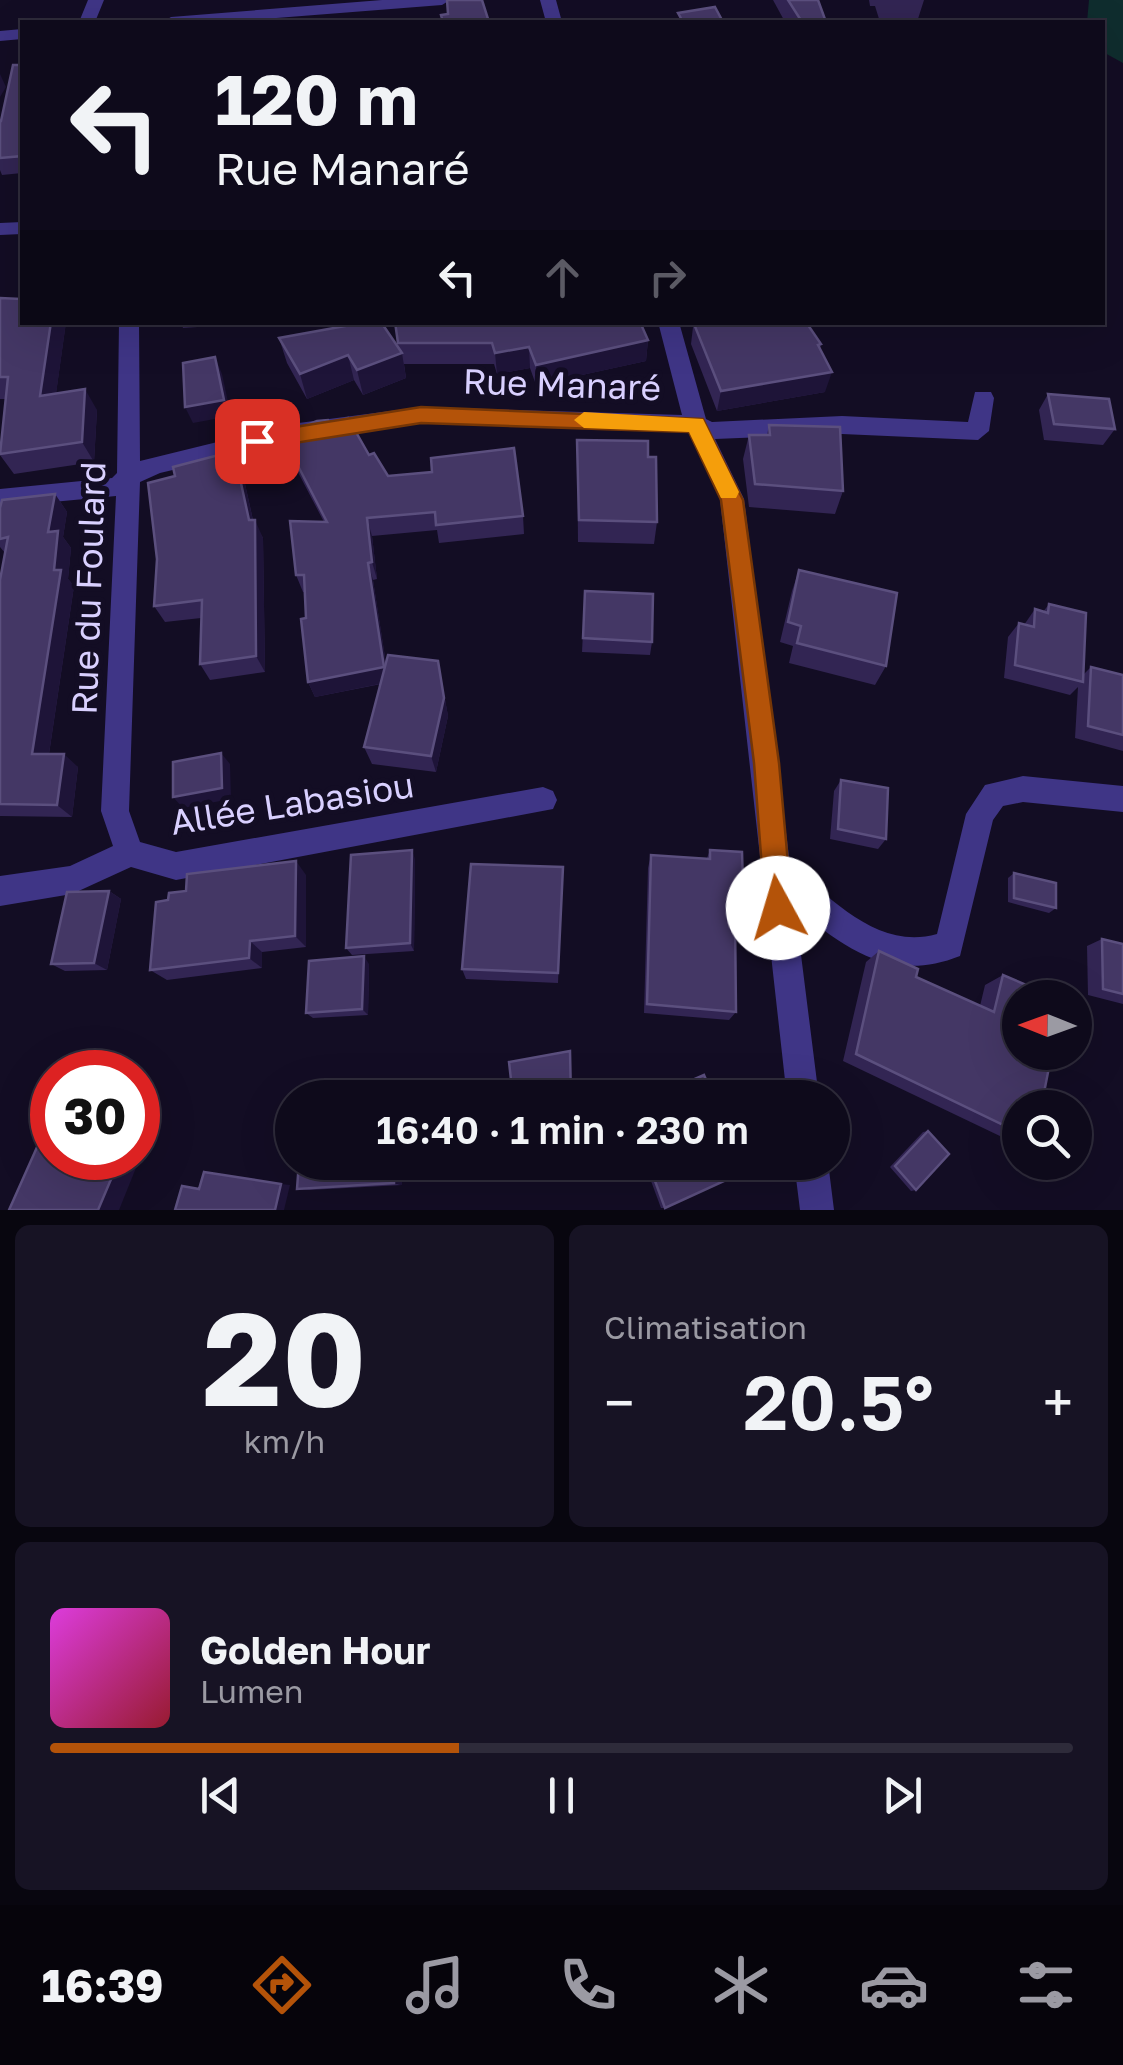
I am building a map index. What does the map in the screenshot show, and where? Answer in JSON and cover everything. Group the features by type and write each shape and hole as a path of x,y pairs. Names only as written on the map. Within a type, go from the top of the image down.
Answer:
{"street":[{"path":"196,20 442,0"},
{"name":"Rue du Foulard","path":"128,325 128,477 114,811 130,853"},
{"path":"669,325 696,424 732,500 801,1080"},
{"name":"Rue Manaré","path":"0,498 118,487 128,477 154,465 291,433 421,415 696,424 709,431 842,425 978,432 984,398"},
{"path":"774,870 887,953 924,957 949,945 980,814 995,794 1023,788 1123,799"},
{"name":"Allée Labasiou","path":"0,891 72,880 130,853 176,866 543,800"},
{"path":"813,1180 817,1210"}],"green space":[{"path":"1089,0 1123,0 1123,63 1105,53 1105,20 1087,20"}],"building":[{"path":"447,0 482,0 488,20 442,20 441,15 448,14"},
{"path":"788,0 818,0 825,20 801,20"},
{"path":"715,7 722,20 682,20 678,13"},
{"path":"13,65 20,65 20,156 0,158 1,121"},
{"path":"0,298 20,299 20,325 51,325 40,396 85,389 82,442 0,454 8,377 0,377"},
{"path":"350,325 383,325 402,353 357,370 348,355 300,374 279,338"},
{"path":"395,325 641,325 648,340 536,365 529,347 495,353 492,343 398,343"},
{"path":"694,325 808,325 832,372 721,391"},
{"path":"215,357 224,400 185,407 183,363"},
{"path":"1048,394 1109,399 1115,429 1054,424"},
{"path":"348,418 369,455 374,453 388,476 432,472 431,458 514,448 523,516 436,525 435,512 367,518 372,562 368,563 384,667 308,682 301,619 306,618 304,575 296,575 290,521 327,522 282,435 317,421 328,420 330,424"},
{"path":"769,425 840,427 843,491 755,484 749,435 770,435"},
{"path":"577,440 648,441 648,457 656,457 657,522 579,520"},
{"path":"234,451 249,520 255,520 256,656 200,664 202,600 154,606 157,559 148,483 175,476 173,467"},
{"path":"55,494 48,532 58,531 54,570 61,570 32,754 64,754 57,805 0,804 0,580 8,537 0,539 0,508 2,500"},
{"path":"799,570 897,593 886,666 797,643 801,626 788,622"},
{"path":"585,591 653,594 652,642 583,638"},
{"path":"1049,604 1086,613 1083,682 1015,665 1019,623 1034,627 1035,609 1048,613"},
{"path":"388,655 438,661 444,698 431,756 364,747"},
{"path":"1091,667 1123,675 1123,735 1088,726"},
{"path":"221,753 222,788 173,797 173,762"},
{"path":"841,780 888,788 886,839 838,829"},
{"path":"412,850 410,943 346,948 351,855"},
{"path":"710,850 742,852 744,916 735,916 736,1012 647,1004 651,855 710,859"},
{"path":"296,861 295,936 250,941 249,958 150,970 156,902 168,900 169,893 186,891 187,874"},
{"path":"471,864 563,867 558,973 462,969"},
{"path":"1014,873 1056,883 1056,908 1014,898"},
{"path":"109,891 94,963 51,964 67,892"},
{"path":"1102,939 1123,944 1123,994 1103,989"},
{"path":"879,951 918,969 916,977 994,1012 1003,975 1015,980 1002,980 1002,1070 1048,1070 1045,1090 1002,1090 1002,1124 856,1054"},
{"path":"364,956 362,1009 306,1013 309,961"},
{"path":"570,1051 571,1080 511,1080 509,1062"},
{"path":"928,1131 949,1154 916,1190 895,1166"},
{"path":"30,1163 30,1180 111,1180 98,1210 9,1210"},
{"path":"204,1172 281,1184 275,1210 175,1210 182,1186 199,1189"},
{"path":"298,1180 394,1180 394,1183 297,1189"},
{"path":"655,1180 726,1180 665,1208"}],"slow traffic":[{"path":"584,420 696,424 729,492"}],"route":[{"path":"257,441 421,415 696,424 732,500 766,763 778,908"}]}
